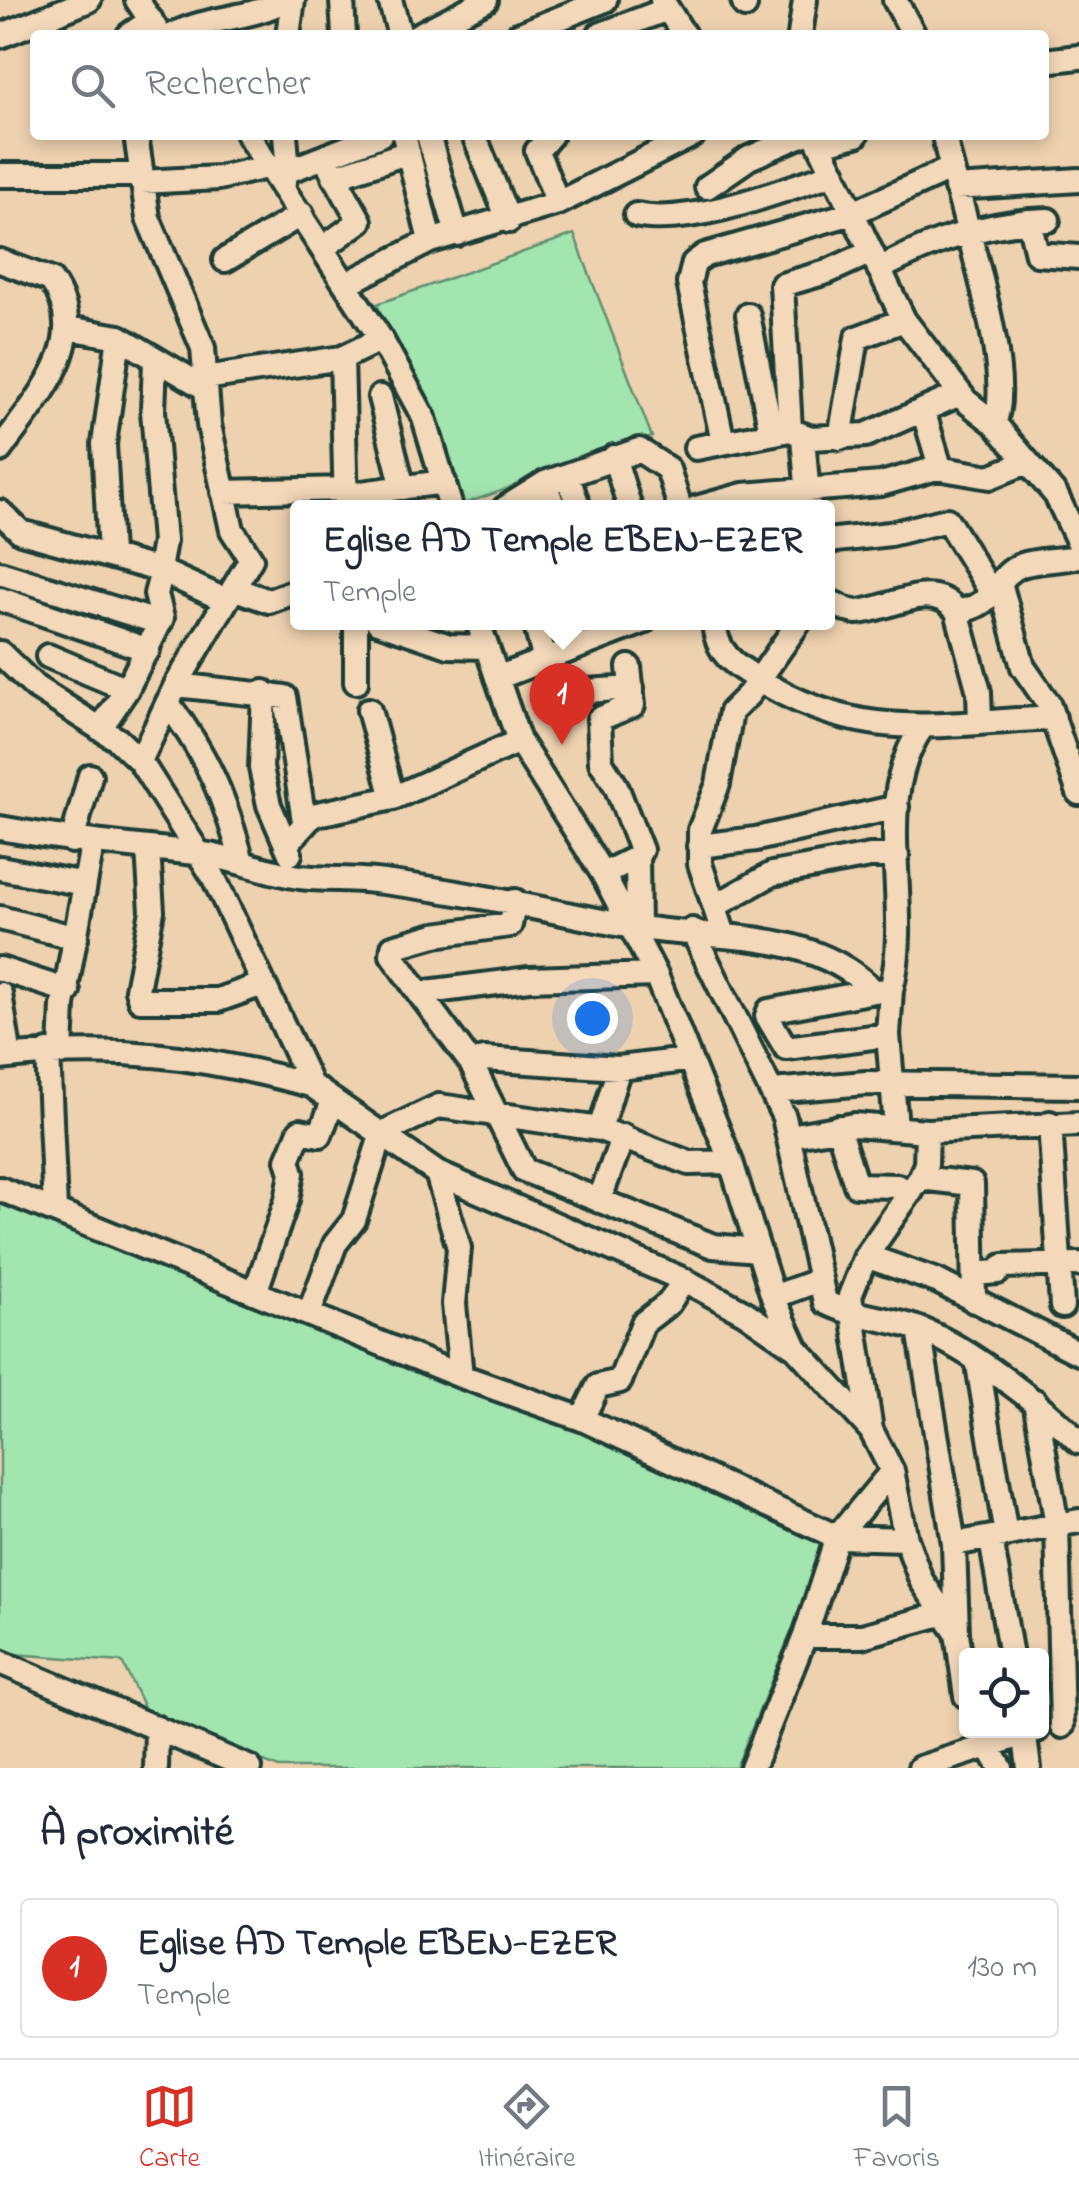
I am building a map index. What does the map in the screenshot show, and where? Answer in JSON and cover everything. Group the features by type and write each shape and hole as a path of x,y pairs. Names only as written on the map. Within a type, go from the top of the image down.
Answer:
{"street":[{"path":"0,36 88,0"},
{"path":"137,0 156,27"},
{"path":"179,30 204,11 259,13 286,0"},
{"path":"289,30 294,0"},
{"path":"390,0 399,30"},
{"path":"443,19 486,0"},
{"path":"554,28 605,0"},
{"path":"801,30 804,0"},
{"path":"895,0 911,30"},
{"path":"342,1 344,30"},
{"path":"610,30 663,5 680,30"},
{"path":"1049,60 1079,57"},
{"path":"137,140 148,218 197,329 223,492 234,536 251,558 172,694 140,761"},
{"path":"252,140 279,175 381,340 424,418 449,500"},
{"path":"279,175 284,140"},
{"path":"329,167 372,140"},
{"path":"429,140 457,234"},
{"path":"476,140 509,221"},
{"path":"543,140 538,157 558,203"},
{"path":"346,284 430,241 509,221 558,203 685,140"},
{"path":"707,186 749,158 806,140"},
{"path":"813,140 834,173 904,320 960,394 994,423 1063,505 1079,543"},
{"path":"945,140 996,359 1001,403 994,423"},
{"path":"0,176 141,179 279,175 329,167 405,144 430,241"},
{"path":"323,248 360,221 329,167"},
{"path":"636,216 663,220 696,216 834,173"},
{"path":"722,442 689,283 694,263 705,255 854,213 953,179 1079,180"},
{"path":"225,260 302,214"},
{"path":"696,216 705,255"},
{"path":"788,433 782,285 969,232 1038,220 1037,254 1079,256"},
{"path":"0,261 54,283 68,328 63,353 46,388 0,450"},
{"path":"748,315 808,500 940,467 984,478 1028,462"},
{"path":"840,438 857,338 904,320"},
{"path":"68,328 119,337 155,362 205,383 342,358 381,340"},
{"path":"110,554 104,444 119,337"},
{"path":"342,358 346,497"},
{"path":"100,729 127,689 164,613 156,594 164,542 152,412 155,362"},
{"path":"696,448 788,433 840,438 882,430 960,394"},
{"path":"380,398 403,488"},
{"path":"924,413 940,467"},
{"path":"519,500 556,479 641,451 666,466 677,500"},
{"path":"614,458 627,500"},
{"path":"555,500 556,479"},
{"path":"556,479 573,500"},
{"path":"223,492 346,497 444,482"},
{"path":"0,512 21,532 110,554 230,595 268,601 290,593"},
{"path":"835,540 890,534 948,520 997,591 1023,667 1054,718 1077,784"},
{"path":"957,610 976,608 1023,565 1079,556"},
{"path":"0,573 160,623"},
{"path":"835,604 859,612 930,596 945,600 957,610 980,692 980,722"},
{"path":"0,600 148,650"},
{"path":"356,630 356,682"},
{"path":"402,630 449,646 484,647"},
{"path":"480,630 518,741 603,874 656,975 686,1060 731,1162 773,1297 796,1348"},
{"path":"536,630 545,662"},
{"path":"497,678 545,662 603,630"},
{"path":"715,630 729,661 758,679 848,721 872,726 923,726 1054,718"},
{"path":"724,934 704,879 700,830 718,784 726,722 793,630"},
{"path":"0,653 36,688 100,729 140,761 213,876 260,985 311,1085"},
{"path":"48,656 127,689"},
{"path":"574,697 630,678 633,706 601,717 598,731 601,762 639,844 632,926"},
{"path":"264,692 261,768 269,805 298,876"},
{"path":"172,694 281,694 287,701 304,821"},
{"path":"172,694 219,784 242,862"},
{"path":"369,710 393,798"},
{"path":"896,1127 882,990 897,956 896,807 900,763 923,726"},
{"path":"286,845 304,821 320,812 393,798 518,741"},
{"path":"55,1210 54,1052 68,991 84,884 82,843 90,776"},
{"path":"699,846 756,840 896,807"},
{"path":"0,828 82,843 198,853 298,876 378,881 515,900 632,926 724,934 818,953 882,990"},
{"path":"790,830 807,860 818,866"},
{"path":"148,850 152,911 137,990 140,1000 218,1000 260,985"},
{"path":"715,906 772,874 870,856 897,856"},
{"path":"603,874 637,857"},
{"path":"0,868 84,884"},
{"path":"515,900 513,922 502,928 446,933 392,947 392,955 471,1063 500,1115 517,1164 713,1246 757,1250"},
{"path":"0,918 76,938"},
{"path":"692,930 772,1091 789,1136 817,1281 825,1302 919,1328 956,1344 978,1365 1035,1401 1079,1442"},
{"path":"0,969 68,991"},
{"path":"419,993 529,979 656,975"},
{"path":"882,990 770,1011 767,1016 786,1048 888,1035"},
{"path":"0,994 5,1057 123,1050 210,1060 311,1085 437,1174 684,1280 744,1312 796,1348 872,1430 892,1471 906,1540 921,1580 950,1624"},
{"path":"471,1063 484,1059 619,1068 686,1060"},
{"path":"600,1128 619,1068"},
{"path":"772,1091 894,1083 1079,1086"},
{"path":"256,1290 287,1200 290,1150 300,1130 320,1135 333,1101"},
{"path":"310,1311 335,1244 354,1220 382,1134 439,1106 600,1128 689,1163 731,1162"},
{"path":"789,1136 838,1127 927,1131 1050,1122 1079,1124"},
{"path":"1050,1122 1070,1265 1062,1306"},
{"path":"838,1127 856,1185 970,1181 974,1300"},
{"path":"872,1430 852,1284 866,1256 916,1185 926,1164 927,1131"},
{"path":"599,1201 623,1136"},
{"path":"437,1174 459,1248 454,1304 460,1376"},
{"path":"0,1189 310,1311 460,1376 582,1419 837,1536 906,1540"},
{"path":"866,1256 937,1281 1079,1353"},
{"path":"974,1274 998,1272 1003,1266 1070,1265"},
{"path":"582,1419 598,1386 620,1380 646,1320 668,1304 684,1280"},
{"path":"773,1297 817,1281"},
{"path":"919,1328 954,1544 950,1624 959,1664"},
{"path":"978,1365 1010,1648"},
{"path":"1035,1401 1068,1523 1049,1693"},
{"path":"752,1768 805,1636 837,1536 892,1471"},
{"path":"954,1544 1068,1523"},
{"path":"805,1636 862,1636 950,1624"},
{"path":"0,1662 250,1768"},
{"path":"156,1768 157,1728"},
{"path":"920,1768 982,1738 1000,1768"},
{"path":"1029,1768 1041,1738"}],"green space":[{"path":"574,234 652,437 476,500 453,500 377,304"},
{"path":"0,1200 833,1529 736,1768 279,1768 148,1716 122,1662 0,1653"}],"place":[{"name":"Eglise AD Temple EBEN-EZER","path":"562,745"}]}
